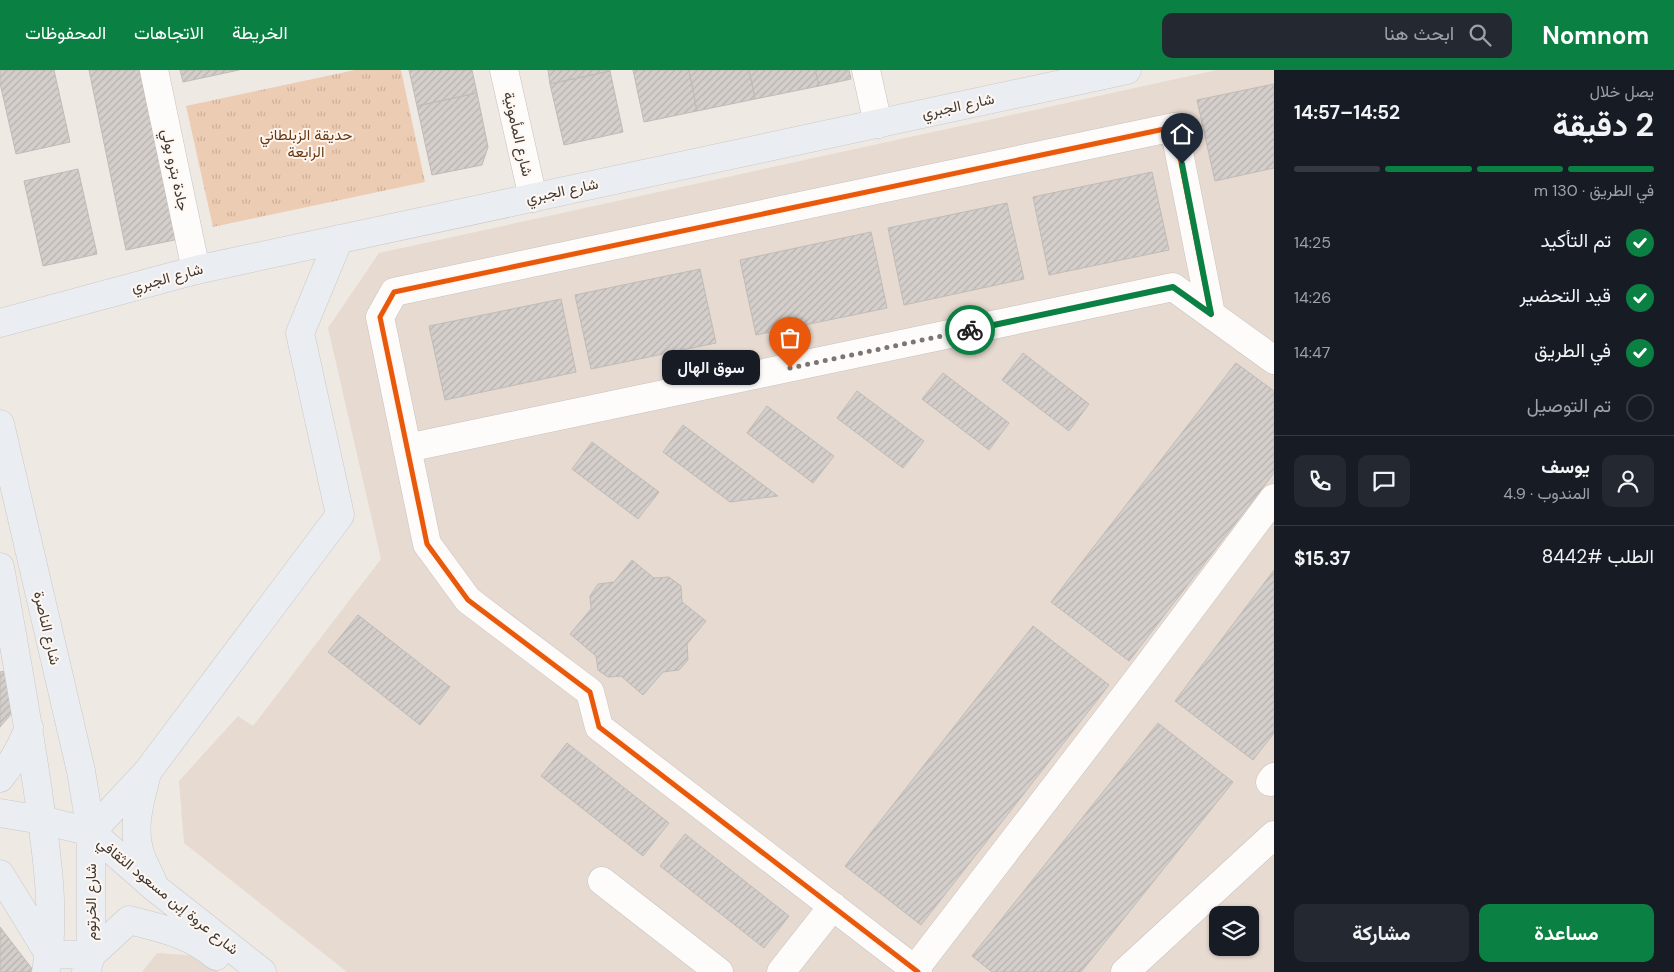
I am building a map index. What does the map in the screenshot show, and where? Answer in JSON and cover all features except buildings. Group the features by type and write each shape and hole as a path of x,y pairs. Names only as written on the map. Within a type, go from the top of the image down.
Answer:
{"main road":[{"name":"شارع الجبري","path":"0,323 196,270 878,124 1091,74 1127,70"},
{"path":"91,832 148,771 340,515 300,333 339,239"},
{"name":"شارع الناصرة","path":"0,424 81,771 91,832"},
{"path":"0,567 29,727 42,820 50,887 48,963"},
{"path":"0,778 15,758 29,727"},
{"path":"148,771 140,806 137,836 140,851 154,887"},
{"name":"شارع عروة إبن مسعود الثقافي","path":"0,813 42,820 91,832 154,887 262,972"},
{"name":"شارع الخرتوم","path":"89,964 91,832"},
{"path":"0,874 48,963"},
{"name":"شارع عروة إبن مسعود الثقافي","path":"89,964 129,920 180,933 204,947 234,972"},
{"path":"48,963 89,964"}],"street":[{"name":"جادة بترو بولي","path":"154,70 196,270"},
{"name":"شارع المأمونية","path":"504,70 533,198"},
{"path":"866,70 878,124"},
{"path":"1211,314 1174,127 394,292 380,317 427,544 468,600 590,692 599,727 916,971 1274,498"},
{"path":"407,448 1173,287 1274,360"},
{"path":"1125,972 1274,835"},
{"path":"602,881 719,972"},
{"path":"781,972 833,906"}],"shaded area":[{"path":"1217,70 1274,70 1274,972 347,972 184,843 179,781 238,716 253,726 381,559 328,328 379,253"},
{"path":"157,953 198,956 219,972 142,972"}],"green space":[{"name":"حديقة الزبلطاني الرابعة","path":"355,70 401,70 425,182 213,227 186,106"}],"cycle path":[{"path":"918,972 599,727 590,692 468,600 427,544 380,317 394,292 1174,127 1211,314"}],"way so far":[{"path":"790,368 970,330"}],"place":[{"name":"سوق الهال","path":"790,368"}],"route":[{"path":"970,330 1173,287 1211,314 1182,164"}]}
